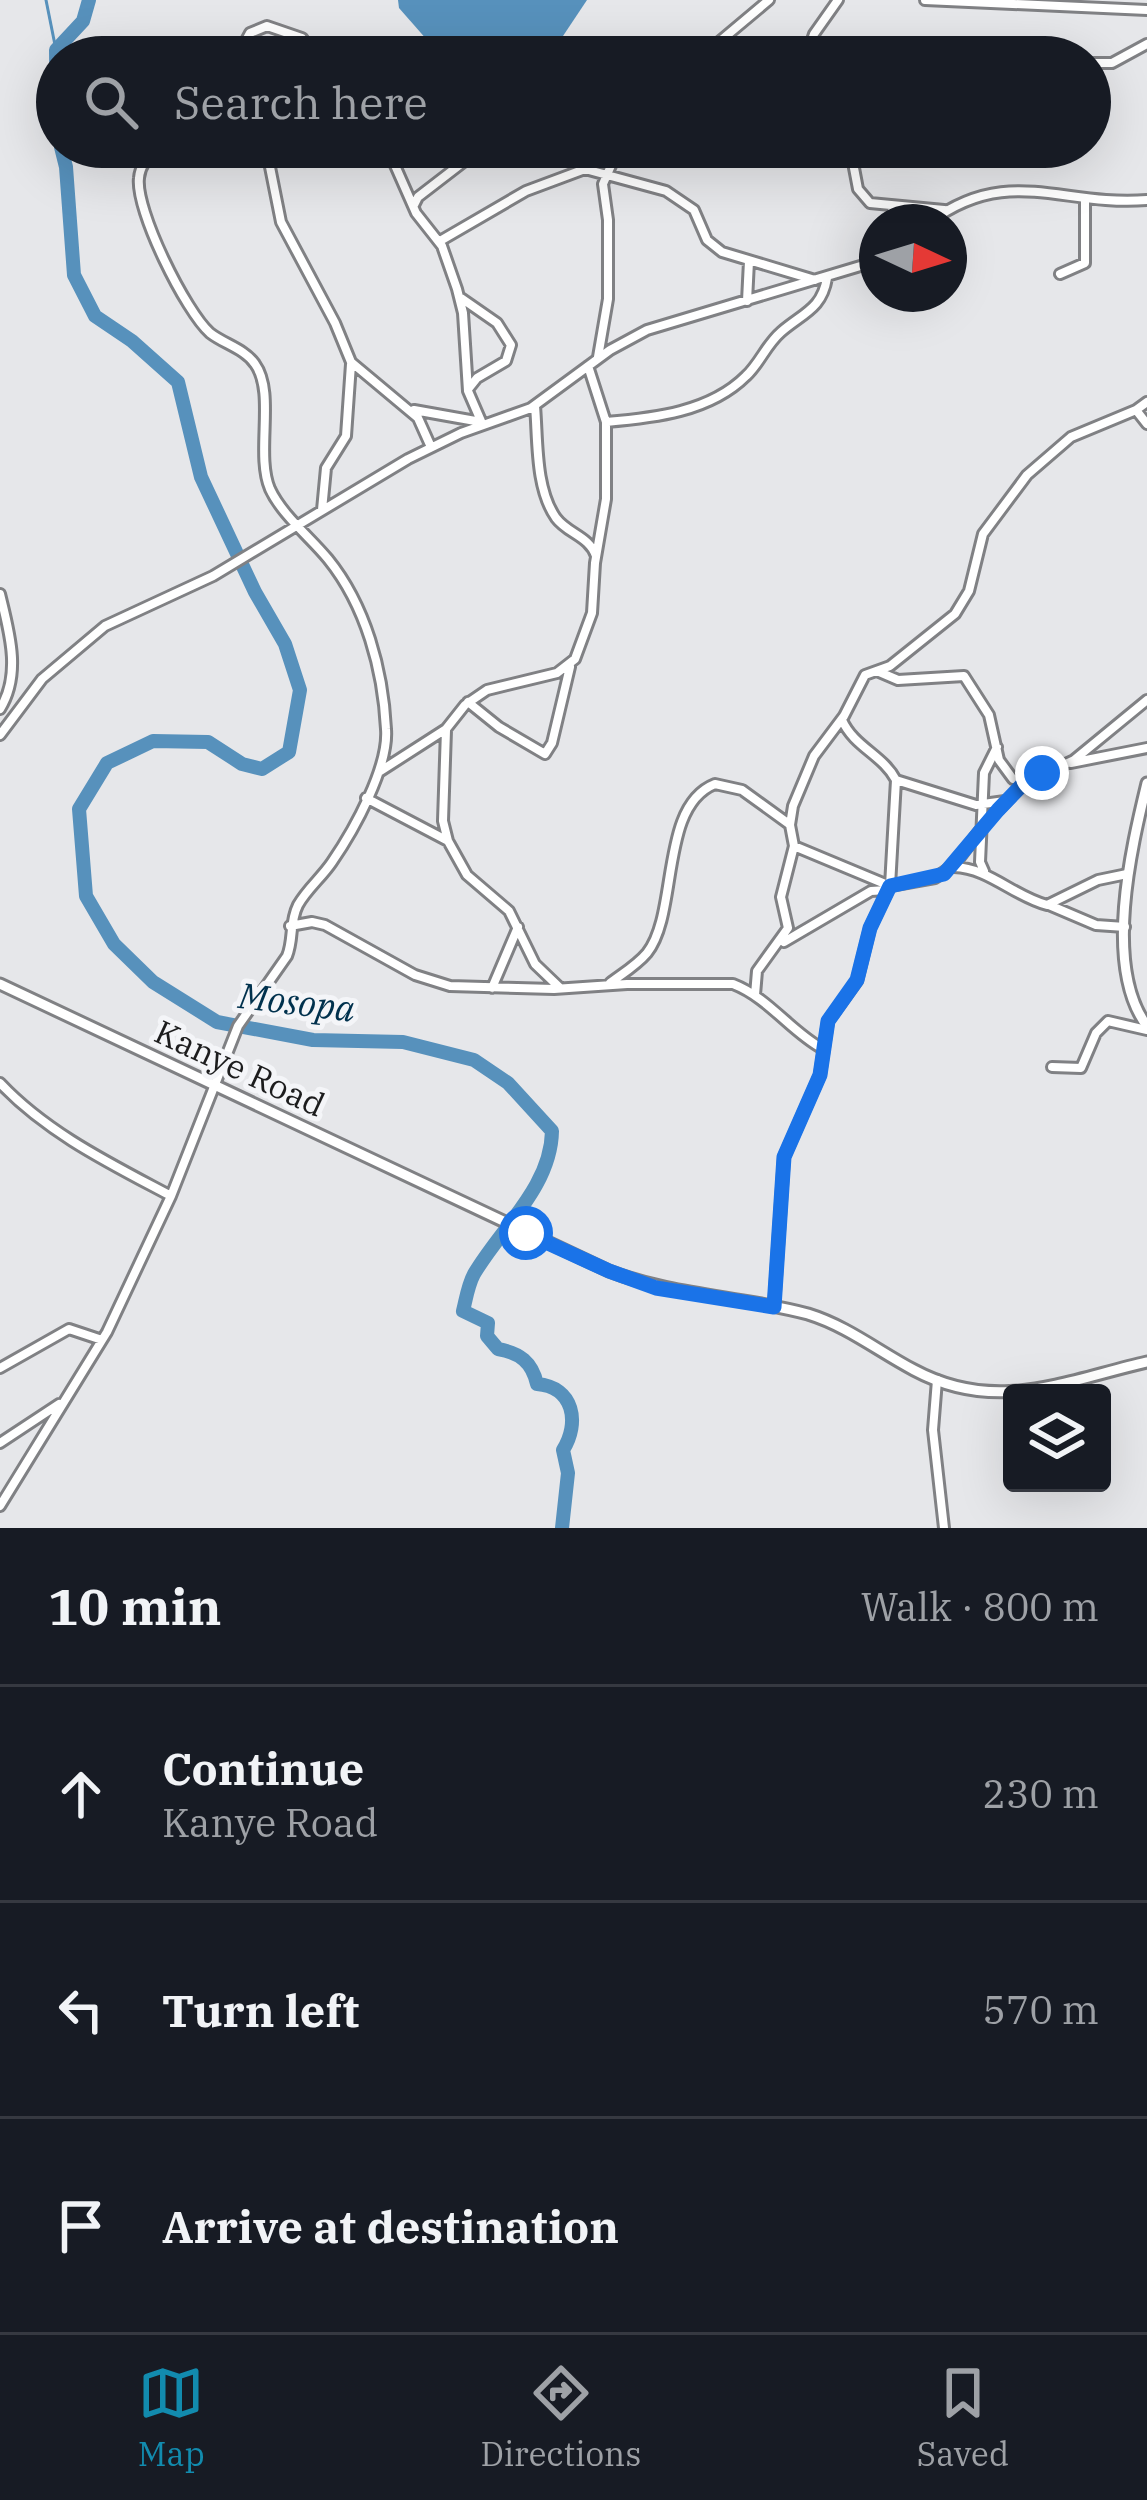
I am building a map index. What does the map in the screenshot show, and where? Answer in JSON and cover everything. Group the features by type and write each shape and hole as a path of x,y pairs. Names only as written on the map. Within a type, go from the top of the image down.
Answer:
{"main road":[{"path":"1147,783 1127,874 1125,927 1130,990 1147,1028"},
{"name":"Kanye Road","path":"0,984 609,1271 656,1288 774,1307"},
{"path":"774,1307 832,1322 915,1372 964,1391 1006,1394 1147,1361"}],"street":[{"path":"726,36 769,0"},
{"path":"813,36 838,0"},
{"path":"925,0 1147,10"},
{"path":"1049,0 1061,5"},
{"path":"248,36 267,26 296,36"},
{"path":"1111,61 1147,44"},
{"path":"0,1506 102,1340 171,1196 238,1026 287,956 292,944 289,926 301,899 333,861 379,772 386,748 386,724 369,636 346,585 279,504 267,479 262,382 256,364 210,332 178,291 152,229 139,178 143,168"},
{"path":"270,168 281,222 351,362 346,436 326,468 322,512"},
{"path":"396,168 414,207 440,241 460,298 468,391 483,424"},
{"path":"414,207 418,197 455,168"},
{"path":"468,702 499,728 545,754 556,730 570,665 592,614 606,499 606,422 592,363 608,299 608,220 603,195 609,168"},
{"path":"855,168 863,197 884,204"},
{"path":"440,241 482,214 569,172 585,169 666,191 687,202 707,240 722,251 823,279"},
{"path":"960,204 992,190 1147,200"},
{"path":"1060,274 1085,263 1085,197"},
{"path":"747,301 749,261"},
{"path":"0,735 43,679 88,636 213,576 431,447 535,406 647,330 859,267"},
{"path":"606,422 669,416 730,390 784,330 817,308 823,279"},
{"path":"460,298 497,323 511,345 506,362 477,379 468,391"},
{"path":"351,362 407,407 426,430 431,447"},
{"path":"754,995 757,971 788,928 781,897 794,846 790,825 795,800 814,756 842,719 865,675 890,666 955,614 969,591 983,534 1027,475 1071,437 1147,402"},
{"path":"535,406 542,483 551,509 563,525 590,543 596,557"},
{"path":"407,407 483,424"},
{"path":"1136,410 1147,424"},
{"path":"0,594 13,664 0,709"},
{"path":"379,772 446,729 468,702 487,690 557,673 570,665"},
{"path":"876,670 898,680 964,676 989,715 1001,766 1009,776 1029,779"},
{"path":"1069,764 1147,700"},
{"path":"842,719 853,739 880,759 896,780 972,804 1007,800"},
{"path":"446,729 443,821 448,841 467,875 509,911 540,972 562,989"},
{"path":"984,873 980,862 984,773 997,747"},
{"path":"780,945 871,891 935,878 952,867 1029,779 1069,764 1147,748"},
{"path":"774,1307 782,1164 820,1075 828,1021 857,980 870,928 889,888 896,780"},
{"path":"607,986 649,950 685,818 708,786 722,784 742,790 790,825"},
{"path":"366,798 448,841"},
{"path":"794,846 889,888"},
{"path":"952,867 984,873 1019,895 1096,925 1125,927"},
{"path":"1047,905 1098,880 1127,874"},
{"path":"289,926 316,922 415,975 450,986 562,989 722,983 754,995 823,1049"},
{"path":"492,988 518,926"},
{"path":"1052,1067 1081,1068 1096,1033 1108,1021 1147,1028"},
{"path":"0,1083 59,1132 171,1196"},
{"path":"0,1368 69,1329 102,1340"},
{"path":"937,1380 933,1430 944,1528"},
{"path":"0,1443 64,1401"}],"water":[{"path":"398,0 587,0 563,36 424,36 399,8"}],"waterway":[{"path":"46,0 53,36"},
{"name":"Mosopa","path":"69,36 83,21 89,0"},
{"name":"Mosopa","path":"66,168 74,275 95,316 178,382 201,477 285,644 300,690 289,752 262,769 242,764 208,742 153,741 107,763 79,809 86,896 114,944 153,982 217,1022 313,1040 403,1042 474,1060 508,1083 552,1131 534,1189 474,1274 463,1311 488,1323 487,1336 498,1349 524,1360 537,1384 566,1399 572,1418 563,1450 568,1473 562,1528"}],"route":[{"path":"526,1233 656,1288 774,1307 784,1157 820,1075 828,1021 857,980 870,928 890,886 944,874 1023,784 1042,773"}]}
